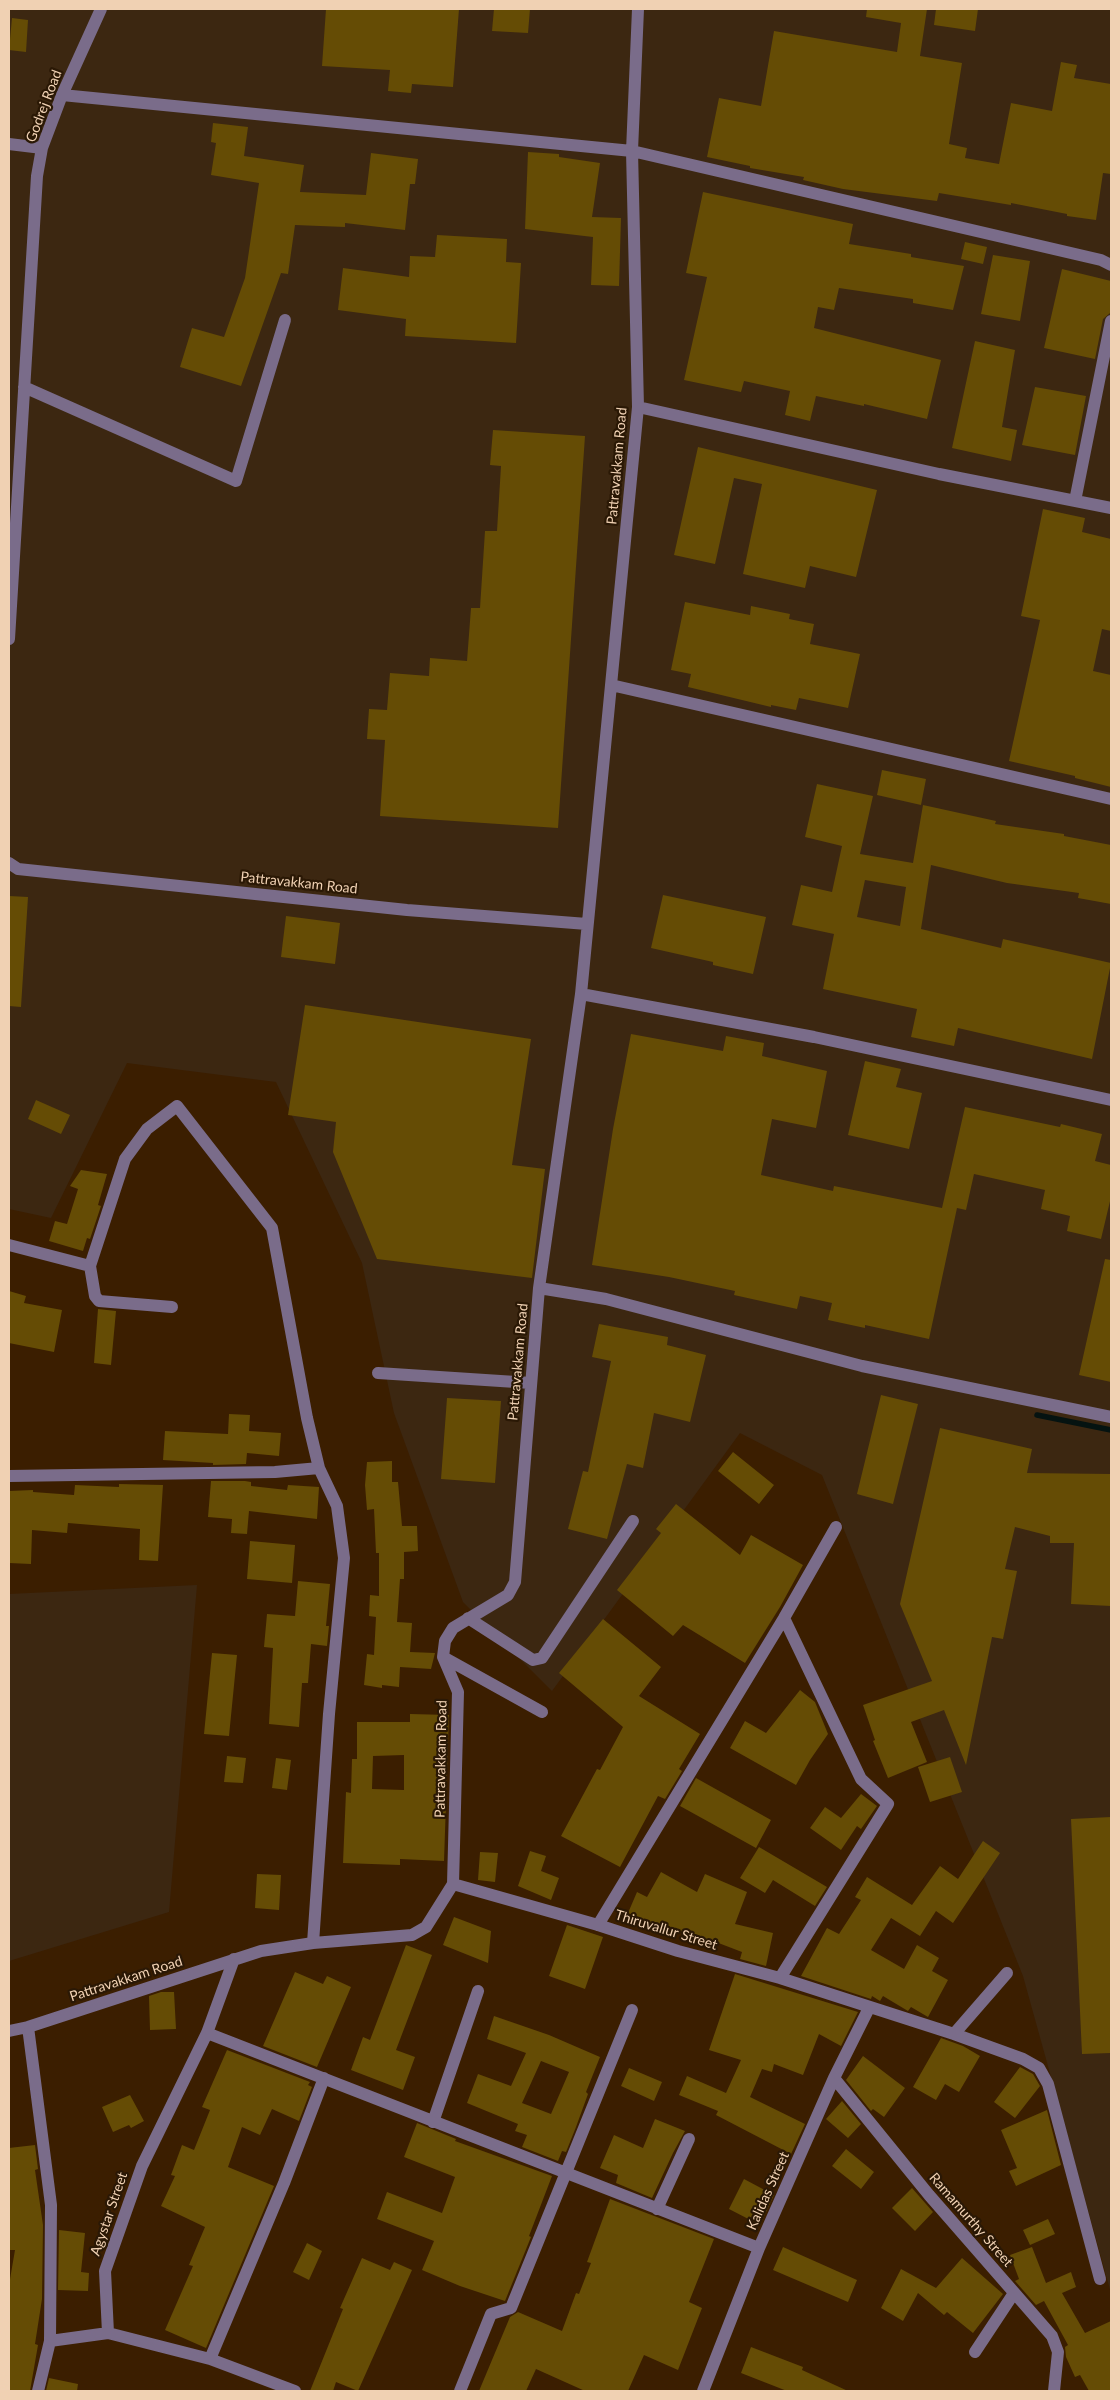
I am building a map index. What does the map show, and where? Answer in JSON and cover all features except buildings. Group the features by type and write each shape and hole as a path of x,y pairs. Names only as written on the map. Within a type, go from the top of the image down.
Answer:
{"street":[{"name":"Godrej Road","path":"9,640 37,176 42,148 62,95 101,9"},
{"name":"Pattravakkam Road","path":"9,2031 28,2027 261,1951 313,1943 412,1935 426,1927 453,1884 458,1692 443,1656 445,1641 453,1628 508,1595 515,1582 539,1288 581,994 638,407 632,151 638,9"},
{"path":"62,95 632,151 1101,260 1111,265"},
{"path":"9,144 42,148"},
{"path":"24,387 236,481 284,320"},
{"path":"1075,501 1111,320"},
{"path":"638,407 939,474 1111,508"},
{"path":"611,685 1111,799"},
{"name":"Pattravakkam Road","path":"9,863 18,869 329,902 587,924"},
{"path":"581,994 814,1036 1111,1100"},
{"path":"172,1307 99,1301 95,1296 90,1266 125,1159 147,1129 177,1106 272,1228 319,1468 337,1506 344,1558 329,1714 313,1943"},
{"path":"9,1244 90,1266"},
{"path":"539,1288 606,1299 862,1366 1111,1417"},
{"path":"378,1373 531,1383"},
{"path":"9,1476 275,1472 319,1468"},
{"path":"468,1618 533,1660 542,1658 633,1521"},
{"path":"598,1926 784,1618 836,1527"},
{"path":"780,1978 888,1804 861,1779 784,1618"},
{"path":"443,1656 542,1712"},
{"name":"Thiruvallur Street","path":"453,1884 678,1951 780,1978 954,2034 1023,2059 1039,2068 1048,2084 1100,2279"},
{"name":"Agystar Street","path":"108,2333 105,2270 142,2166 207,2033 234,1959"},
{"path":"954,2034 1007,1973"},
{"path":"433,2122 478,1991"},
{"name":"Kalidas Street","path":"703,2391 759,2248 834,2078 869,2008"},
{"path":"460,2391 491,2314 511,2308 565,2171 632,2010"},
{"path":"28,2027 51,2205 50,2341 38,2391"},
{"path":"207,2033 759,2248"},
{"path":"210,2360 284,2184 324,2078"},
{"name":"Ramamurthy Street","path":"834,2078 929,2195 1052,2336 1058,2352 1054,2391"},
{"path":"657,2209 689,2140"},
{"path":"975,2352 1014,2292"},
{"path":"50,2341 108,2333 210,2360 294,2391"}],"shaded area":[{"path":"9,9 1111,9 1111,2293 1023,1976 822,1475 740,1433 552,1691 463,1602 394,1413 362,1263 276,1082 127,1063 51,1218 9,1209"},
{"path":"197,1585 169,1912 9,1961 9,1594"}],"waterway":[{"path":"1037,1415 1111,1430"}]}
